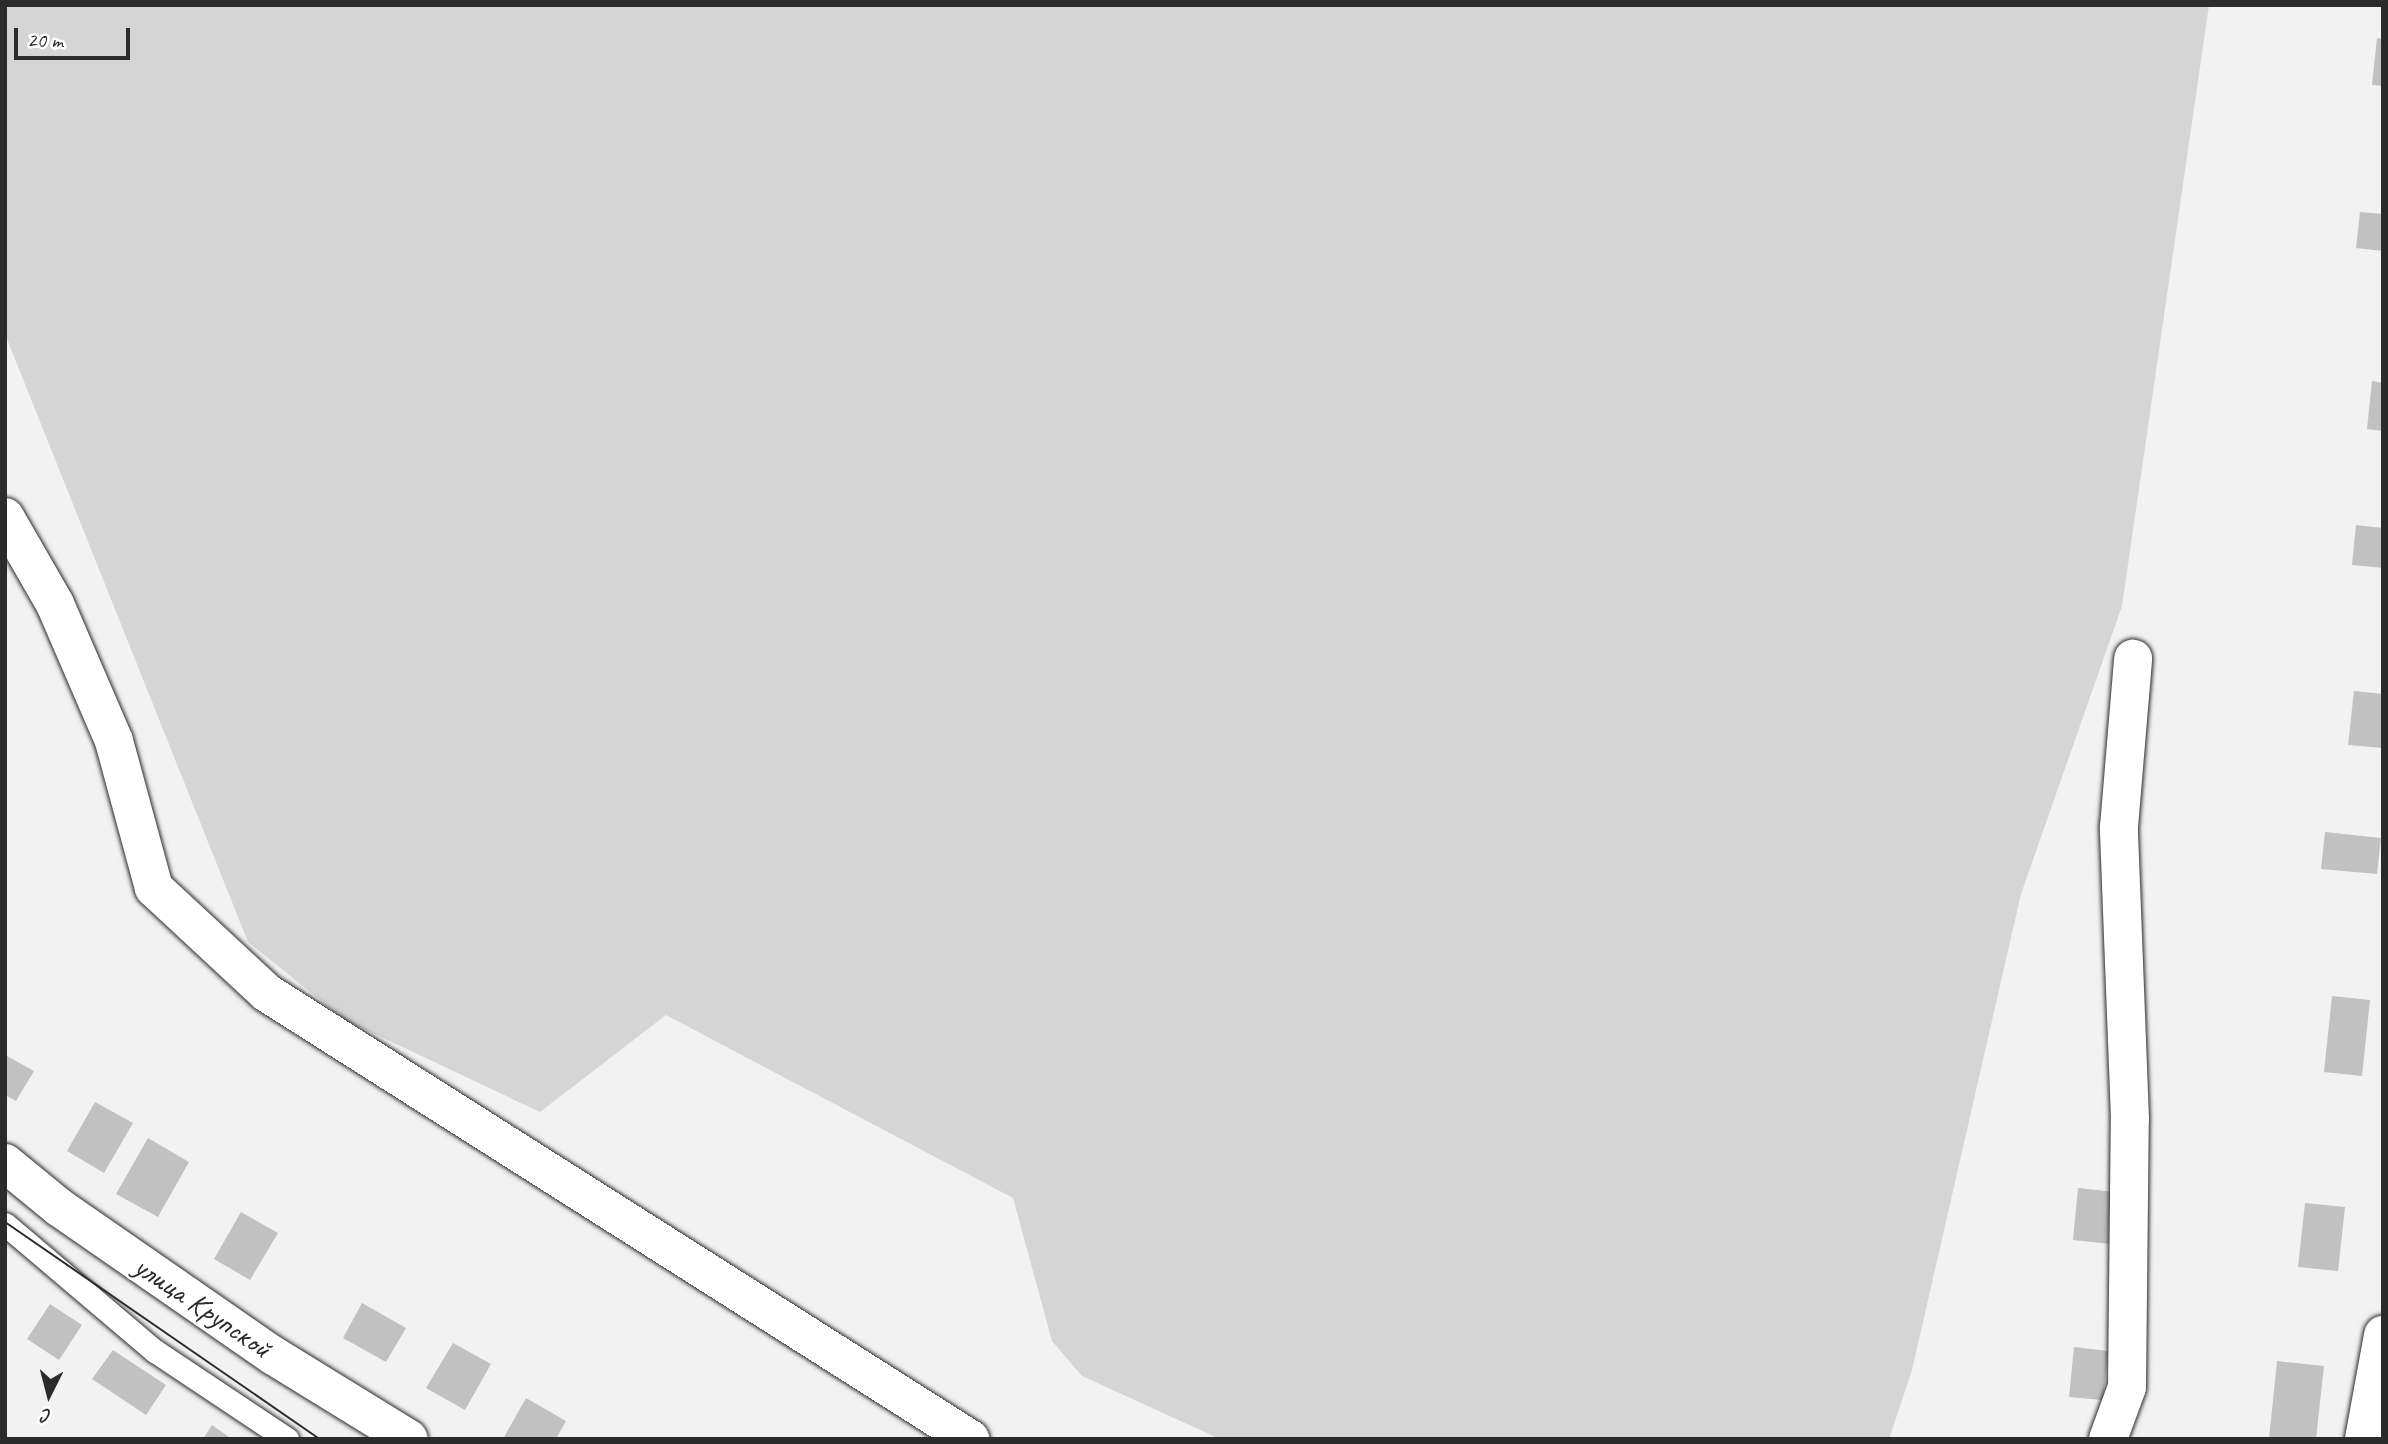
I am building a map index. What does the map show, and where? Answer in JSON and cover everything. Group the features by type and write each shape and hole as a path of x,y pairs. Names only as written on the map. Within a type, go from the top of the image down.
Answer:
{"street":[{"path":"5,517 55,604 114,741 154,888 267,992 970,1439"},
{"path":"2108,1439 2127,1387 2130,1119 2119,827 2133,659"},
{"name":"улица Крупской","path":"5,1163 60,1208 274,1356 409,1439"},
{"path":"2364,1439 2383,1335"}],"lane":[{"path":"5,1224 155,1351 287,1439"}],"shaded area":[{"path":"7,5 2209,5 2122,606 2021,894 1912,1370 1889,1439 1220,1439 1082,1376 1052,1341 1013,1198 666,1015 540,1112 345,1020 248,942 5,334"}],"building":[{"path":"2377,38 2383,39 2383,86 2372,85"},
{"path":"2360,212 2383,214 2383,251 2356,248"},
{"path":"2372,381 2383,383 2383,431 2367,429"},
{"path":"2356,525 2383,528 2383,568 2352,565"},
{"path":"2354,691 2383,694 2383,748 2348,745"},
{"path":"2325,832 2381,838 2377,874 2321,869"},
{"path":"2332,996 2370,1000 2362,1076 2324,1072"},
{"path":"5,1055 34,1071 16,1101 5,1095"},
{"path":"95,1102 133,1123 104,1173 67,1151"},
{"path":"148,1138 189,1162 158,1217 116,1194"},
{"path":"2078,1188 2115,1192 2110,1244 2073,1240"},
{"path":"2305,1203 2345,1207 2338,1271 2298,1267"},
{"path":"241,1212 278,1233 250,1280 214,1259"},
{"path":"362,1303 406,1328 386,1362 343,1338"},
{"path":"50,1304 82,1325 59,1360 27,1339"},
{"path":"453,1343 491,1364 465,1410 426,1388"},
{"path":"2074,1347 2108,1351 2103,1400 2069,1397"},
{"path":"113,1350 166,1385 146,1415 92,1379"},
{"path":"2277,1361 2324,1366 2316,1439 2269,1439"},
{"path":"526,1398 566,1421 556,1439 504,1437"},
{"path":"212,1425 232,1439 203,1439"}],"tram line":[{"path":"5,1222 320,1439"}]}
